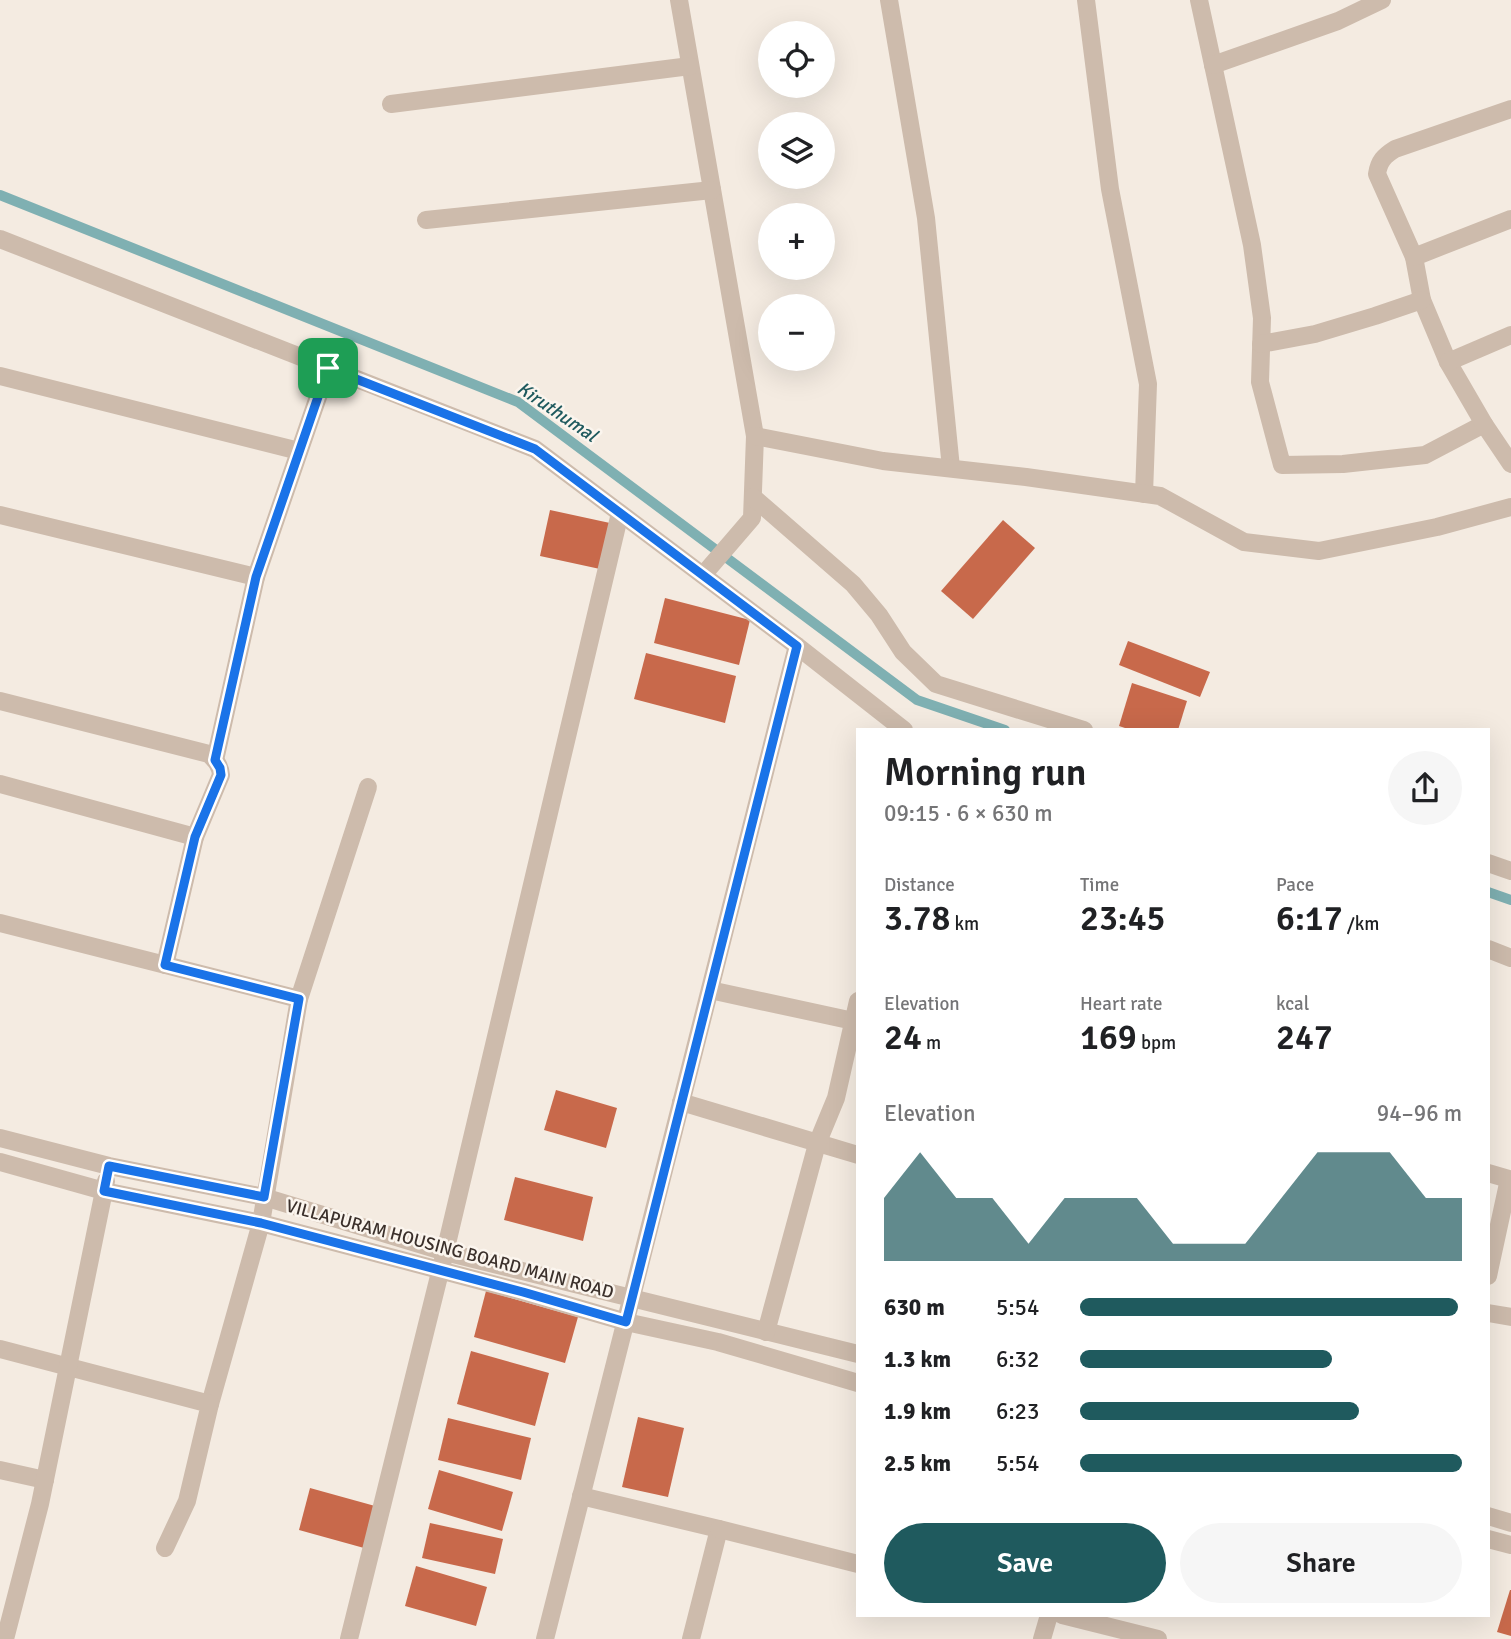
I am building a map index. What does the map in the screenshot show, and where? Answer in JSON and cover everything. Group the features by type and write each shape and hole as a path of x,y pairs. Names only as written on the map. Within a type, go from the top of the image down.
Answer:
{"street":[{"path":"678,0 755,436 752,518 708,569"},
{"path":"889,0 926,218 951,468"},
{"path":"1086,0 1110,188 1148,384 1144,494"},
{"path":"1199,0 1252,244 1262,318 1260,382 1283,465 1343,464 1424,455 1484,424"},
{"path":"1213,65 1338,21 1382,0"},
{"path":"391,104 690,66"},
{"path":"1511,109 1395,149 1384,156 1378,165 1377,174 1414,257 1422,300 1448,362 1511,464"},
{"path":"426,220 712,190"},
{"path":"1414,257 1511,219"},
{"path":"2,245 535,449 620,513 708,569 797,646 901,728"},
{"path":"1261,344 1315,334 1422,300"},
{"path":"1448,362 1511,335"},
{"path":"215,760 256,577 328,368"},
{"path":"0,376 299,451"},
{"path":"755,436 883,461 1160,496 1244,542 1319,551 1437,527 1511,507"},
{"path":"753,497 853,584 879,615 903,652 936,684 1078,728"},
{"path":"349,1639 445,1252 620,513"},
{"path":"0,515 256,577"},
{"path":"545,1639 797,646"},
{"path":"0,701 209,754 215,760 221,775 195,837 165,965"},
{"path":"0,784 195,837"},
{"path":"165,1548 187,1502 210,1404 261,1223 299,999 368,787"},
{"path":"1490,864 1511,871"},
{"path":"0,923 299,999"},
{"path":"1490,950 1511,958"},
{"path":"710,990 856,1021 836,1098 817,1144 766,1332"},
{"path":"681,1102 856,1154"},
{"name":"VILLAPURAM HOUSING BOARD MAIN ROAD","path":"0,1138 109,1166 264,1197 445,1252 856,1354"},
{"name":"VILLAPURAM HOUSING BOARD MAIN ROAD","path":"0,1162 104,1191 261,1223 626,1322 718,1342 856,1381"},
{"path":"5,1639 45,1480 109,1166"},
{"path":"1490,1174 1509,1179 1490,1267"},
{"path":"1490,1313 1511,1317"},
{"path":"0,1349 210,1404"},
{"path":"0,1470 45,1480"},
{"path":"581,1496 856,1563"},
{"path":"1490,1517 1511,1523"},
{"path":"691,1639 719,1529"},
{"path":"1490,1540 1511,1545"},
{"path":"1042,1639 1048,1617"},
{"path":"1070,1617 1158,1639"}],"building":[{"path":"550,510 610,523 600,569 540,556"},
{"path":"1003,520 1035,548 973,619 941,591"},
{"path":"665,598 750,620 739,665 654,643"},
{"path":"1128,641 1210,672 1200,697 1119,665"},
{"path":"646,653 736,676 725,723 634,699"},
{"path":"1132,683 1187,701 1179,728 1119,726"},
{"path":"556,1090 617,1108 606,1148 544,1130"},
{"path":"515,1177 593,1197 583,1241 504,1220"},
{"path":"486,1291 578,1317 565,1363 474,1337"},
{"path":"471,1351 549,1373 535,1426 457,1404"},
{"path":"638,1417 684,1428 668,1497 622,1487"},
{"path":"448,1418 531,1438 521,1480 438,1460"},
{"path":"439,1470 513,1492 502,1531 428,1509"},
{"path":"310,1488 375,1506 364,1548 299,1530"},
{"path":"430,1523 503,1539 495,1574 422,1558"},
{"path":"416,1566 487,1587 476,1626 405,1606"},
{"path":"1511,1590 1511,1636 1497,1632"}],"waterway":[{"name":"Kiruthumal","path":"0,195 518,402 917,700 999,728"},
{"name":"Kiruthumal","path":"1490,893 1511,900"}],"route":[{"path":"328,368 535,449 797,646 626,1322 261,1223 104,1191 109,1166 264,1197 299,999 165,965 195,837 221,775 215,760 256,577 328,368"}]}
